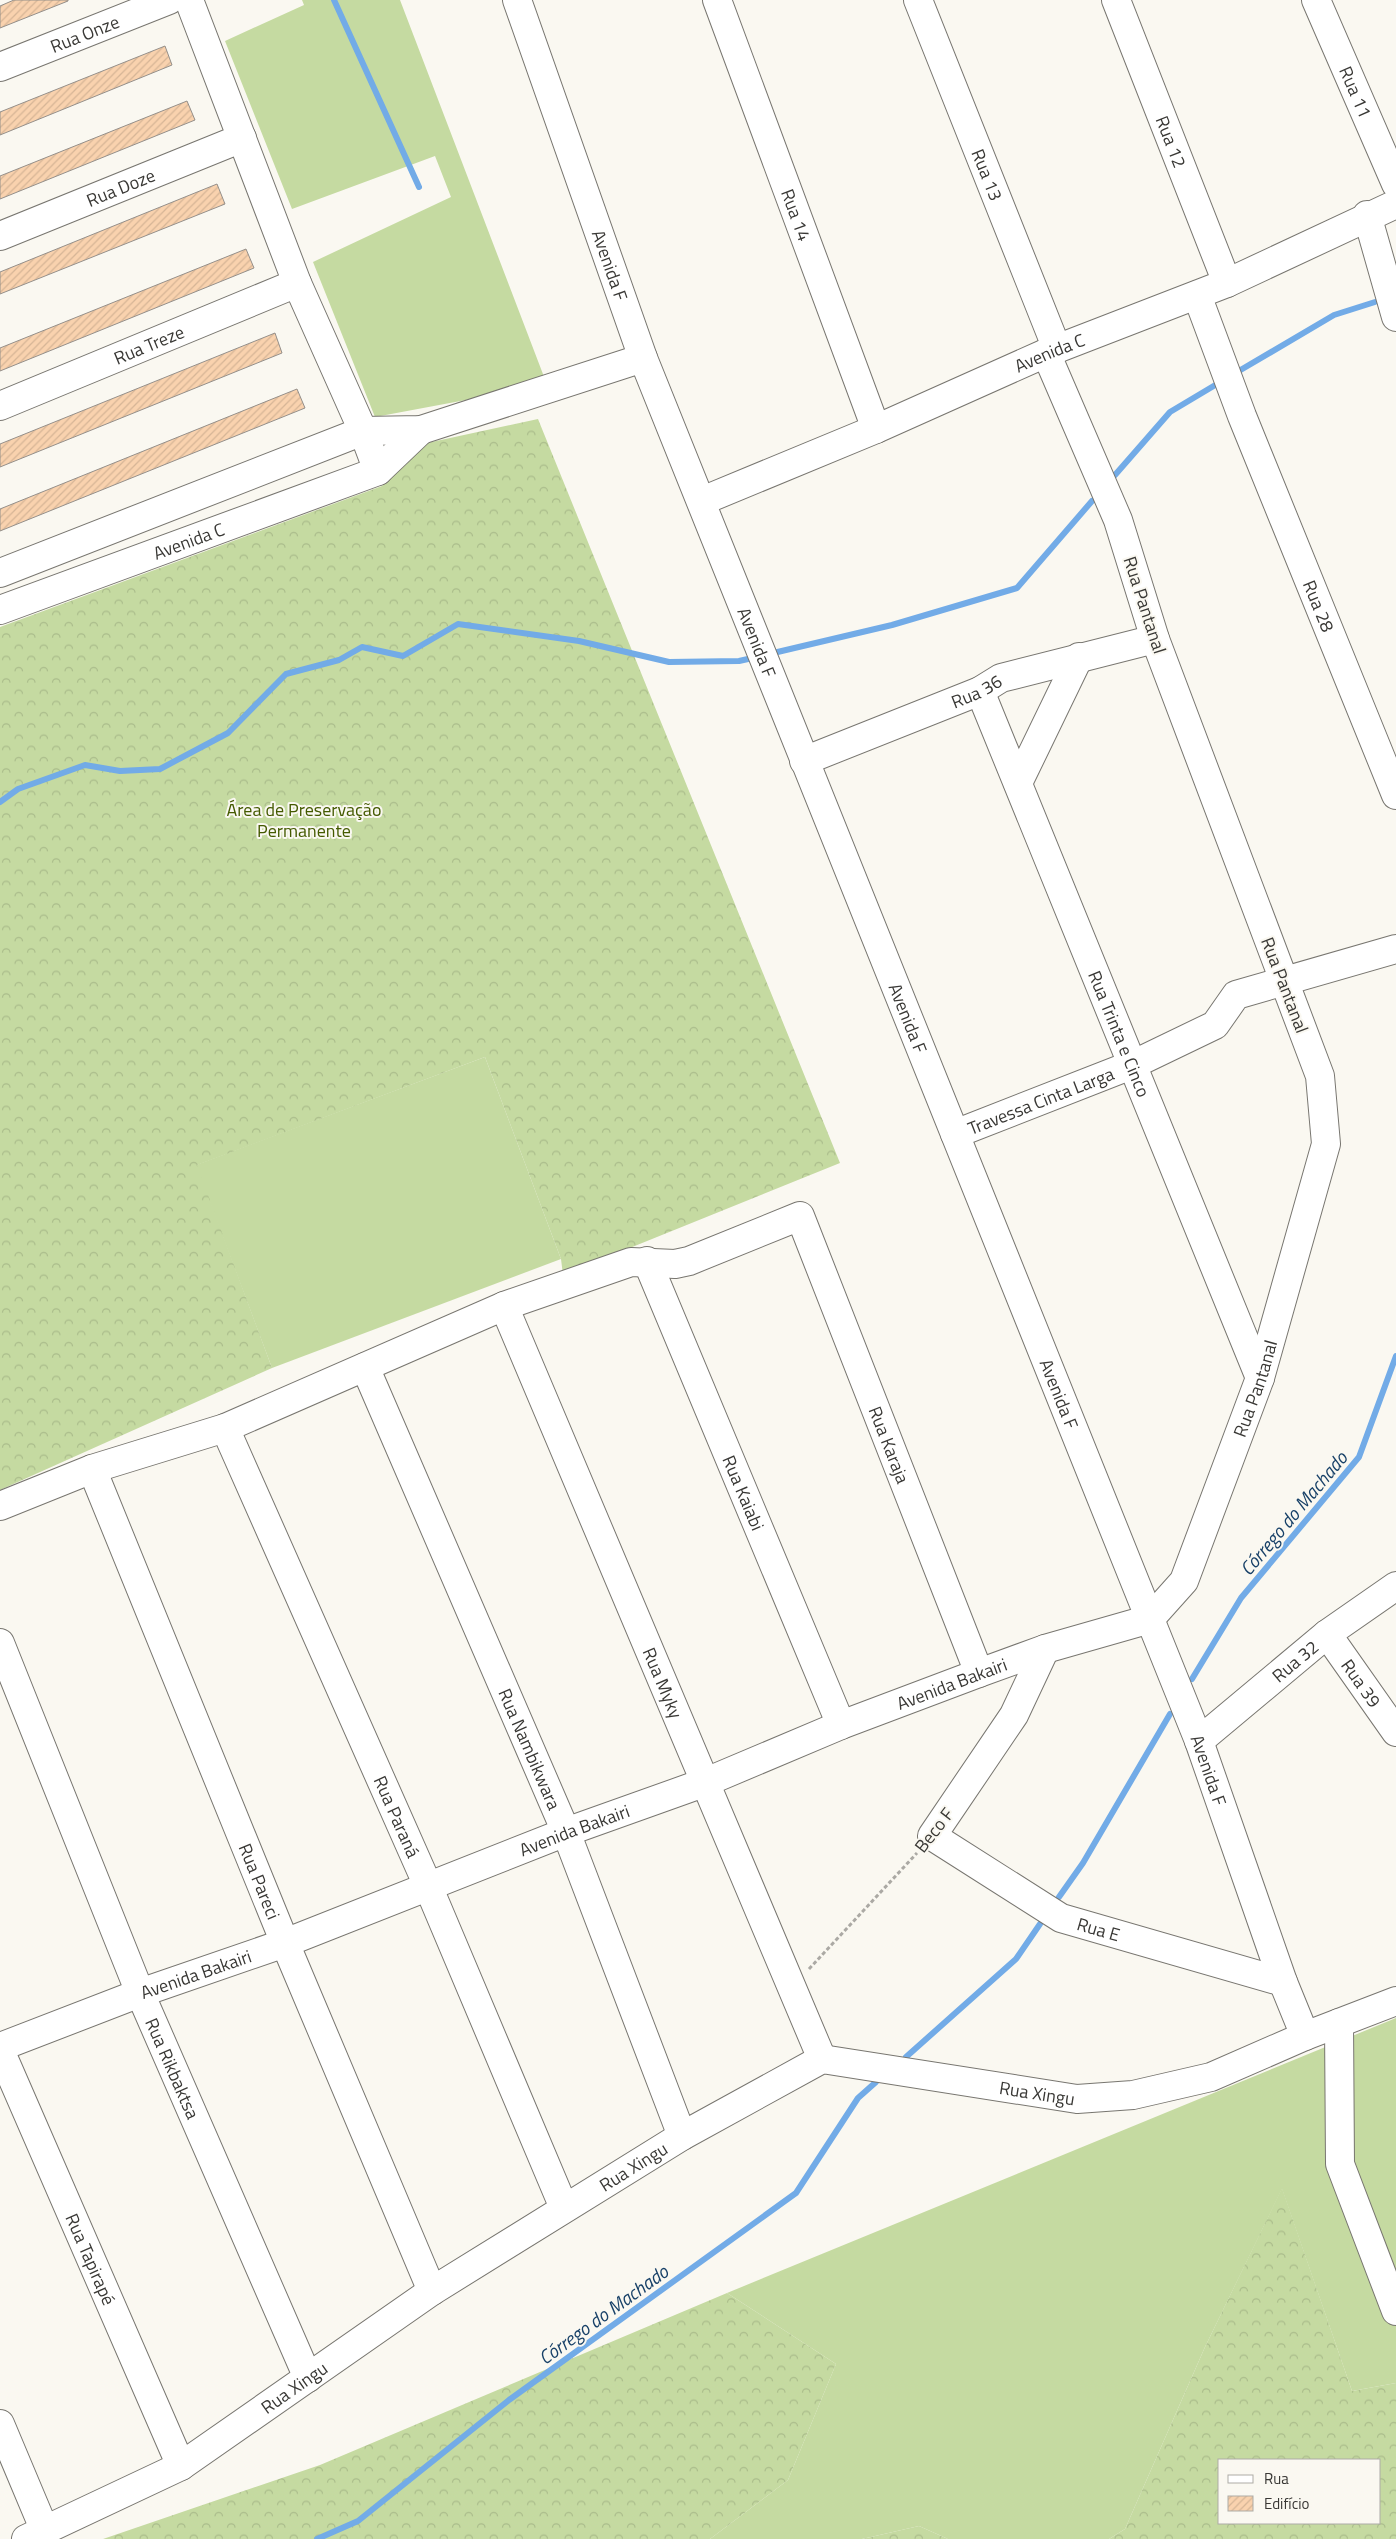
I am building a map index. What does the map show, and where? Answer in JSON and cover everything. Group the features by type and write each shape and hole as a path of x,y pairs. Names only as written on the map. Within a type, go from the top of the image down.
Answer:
{"street":[{"name":"Rua Onze","path":"0,67 168,0"},
{"path":"189,0 297,282 363,432 378,471 420,430"},
{"name":"Avenida F","path":"516,0 643,358 1199,1741 1283,1982 1305,2036"},
{"name":"Rua 14","path":"717,0 876,429"},
{"name":"Rua 13","path":"918,0 1051,351"},
{"name":"Rua 12","path":"1116,0 1227,283"},
{"name":"Rua 11","path":"1317,1 1396,184"},
{"name":"Rua Doze","path":"0,236 242,138"},
{"name":"Avenida C","path":"702,502 876,429 1051,351 1227,283 1367,215 1396,204"},
{"path":"1367,215 1396,317"},
{"name":"Rua Treze","path":"0,406 297,282"},
{"name":"Rua 28","path":"1197,295 1222,357 1242,416 1396,794"},
{"name":"Rua Pantanal","path":"1051,351 1118,520 1155,639 1320,1076 1326,1144 1260,1378 1184,1581 1150,1619"},
{"path":"0,573 363,432 420,430 643,358"},
{"name":"Avenida C","path":"0,610 378,471"},
{"name":"Rua 36","path":"804,761 980,691 1001,678 1155,639"},
{"path":"1018,782 1079,657"},
{"name":"Rua Trinta e Cinco","path":"980,691 1134,1064 1260,1378"},
{"name":"Travessa Cinta Larga","path":"956,1134 1134,1064 1215,1025 1236,995 1396,949"},
{"name":"Rua Karaja","path":"647,1261 659,1264 689,1261 800,1216 979,1673"},
{"path":"0,1506 92,1469 225,1428 504,1306 610,1268 632,1262 647,1261"},
{"name":"Rua Kaiabi","path":"647,1261 841,1725"},
{"name":"Rua Myky","path":"504,1306 822,2059"},
{"name":"Rua Nambikwara","path":"365,1367 566,1832 682,2136"},
{"name":"Rua Paraná","path":"225,1428 428,1886 564,2208"},
{"name":"Rua Pareci","path":"92,1469 284,1942 432,2291"},
{"name":"Rua 32","path":"1199,1741 1327,1634 1396,1586"},
{"name":"Avenida Bakairi","path":"0,2049 140,1993 284,1942 566,1832 706,1782 841,1725 979,1673 1045,1649 1150,1619"},
{"name":"Rua 39","path":"1327,1634 1396,1732"},
{"name":"Rua Rikbaktsa","path":"0,1643 140,1993 308,2378"},
{"name":"Beco F","path":"932,1836 1014,1715 1045,1649"},
{"name":"Rua E","path":"932,1836 1061,1918 1283,1982"},
{"name":"Rua Xingu","path":"36,2535 181,2466 432,2291 682,2136 822,2059 1078,2099 1133,2095 1211,2077 1305,2036 1396,2001"},
{"path":"1339,2023 1340,2164 1396,2311"},
{"name":"Rua Tapirapé","path":"0,2049 181,2466"},
{"path":"0,2424 36,2535"}],"path":[{"name":"Beco F","path":"791,1988 932,1836"}],"green space":[{"path":"302,0 400,0 546,382 525,389 375,417 313,262 451,197 435,156 292,209 225,41 304,5"},
{"name":"Área de Preservação Permanente","path":"538,419 840,1163 563,1275 561,1259 485,1057 197,1165 272,1368 0,1490 0,627 382,486 427,443"},
{"path":"485,1057 561,1259 272,1368 196,1165"},
{"path":"1396,2018 1396,2383 1352,2391 1282,2189 1205,2347 1125,2529 1109,2539 948,2539 919,2526 862,2539 710,2539 788,2480 836,2364 727,2293"},
{"path":"1282,2188 1352,2391 1396,2383 1396,2539 1109,2539 1125,2529 1205,2347"},
{"path":"727,2293 836,2364 788,2480 710,2539 103,2539 320,2465"},
{"path":"919,2526 948,2539 862,2539"}],"building":[{"path":"14,0 68,1 0,28 0,6"},
{"path":"165,46 172,65 0,135 0,112"},
{"path":"187,101 195,120 0,199 0,176"},
{"path":"217,184 225,204 0,294 0,272"},
{"path":"246,249 254,268 0,371 0,348"},
{"path":"275,333 282,353 0,467 0,444"},
{"path":"297,389 305,408 0,531 0,509"}],"waterway":[{"path":"334,0 419,187"},
{"path":"1232,375 1334,315 1375,302"},
{"path":"1115,475 1170,412 1222,381"},
{"path":"769,654 892,625 1017,588 1092,501"},
{"path":"0,802 18,789 85,765 120,771 160,769 228,733 286,674 339,660 362,647 403,656 458,624 579,641 669,662 739,661 757,657"},
{"name":"Córrego do Machado","path":"1192,1679 1241,1598 1359,1457 1396,1356"},
{"name":"Córrego do Machado","path":"1059,1897 1083,1863 1170,1714"},
{"name":"Córrego do Machado","path":"906,2057 1016,1959 1040,1924"},
{"name":"Córrego do Machado","path":"317,2539 358,2521 509,2400 796,2193 858,2098 876,2082"}]}
